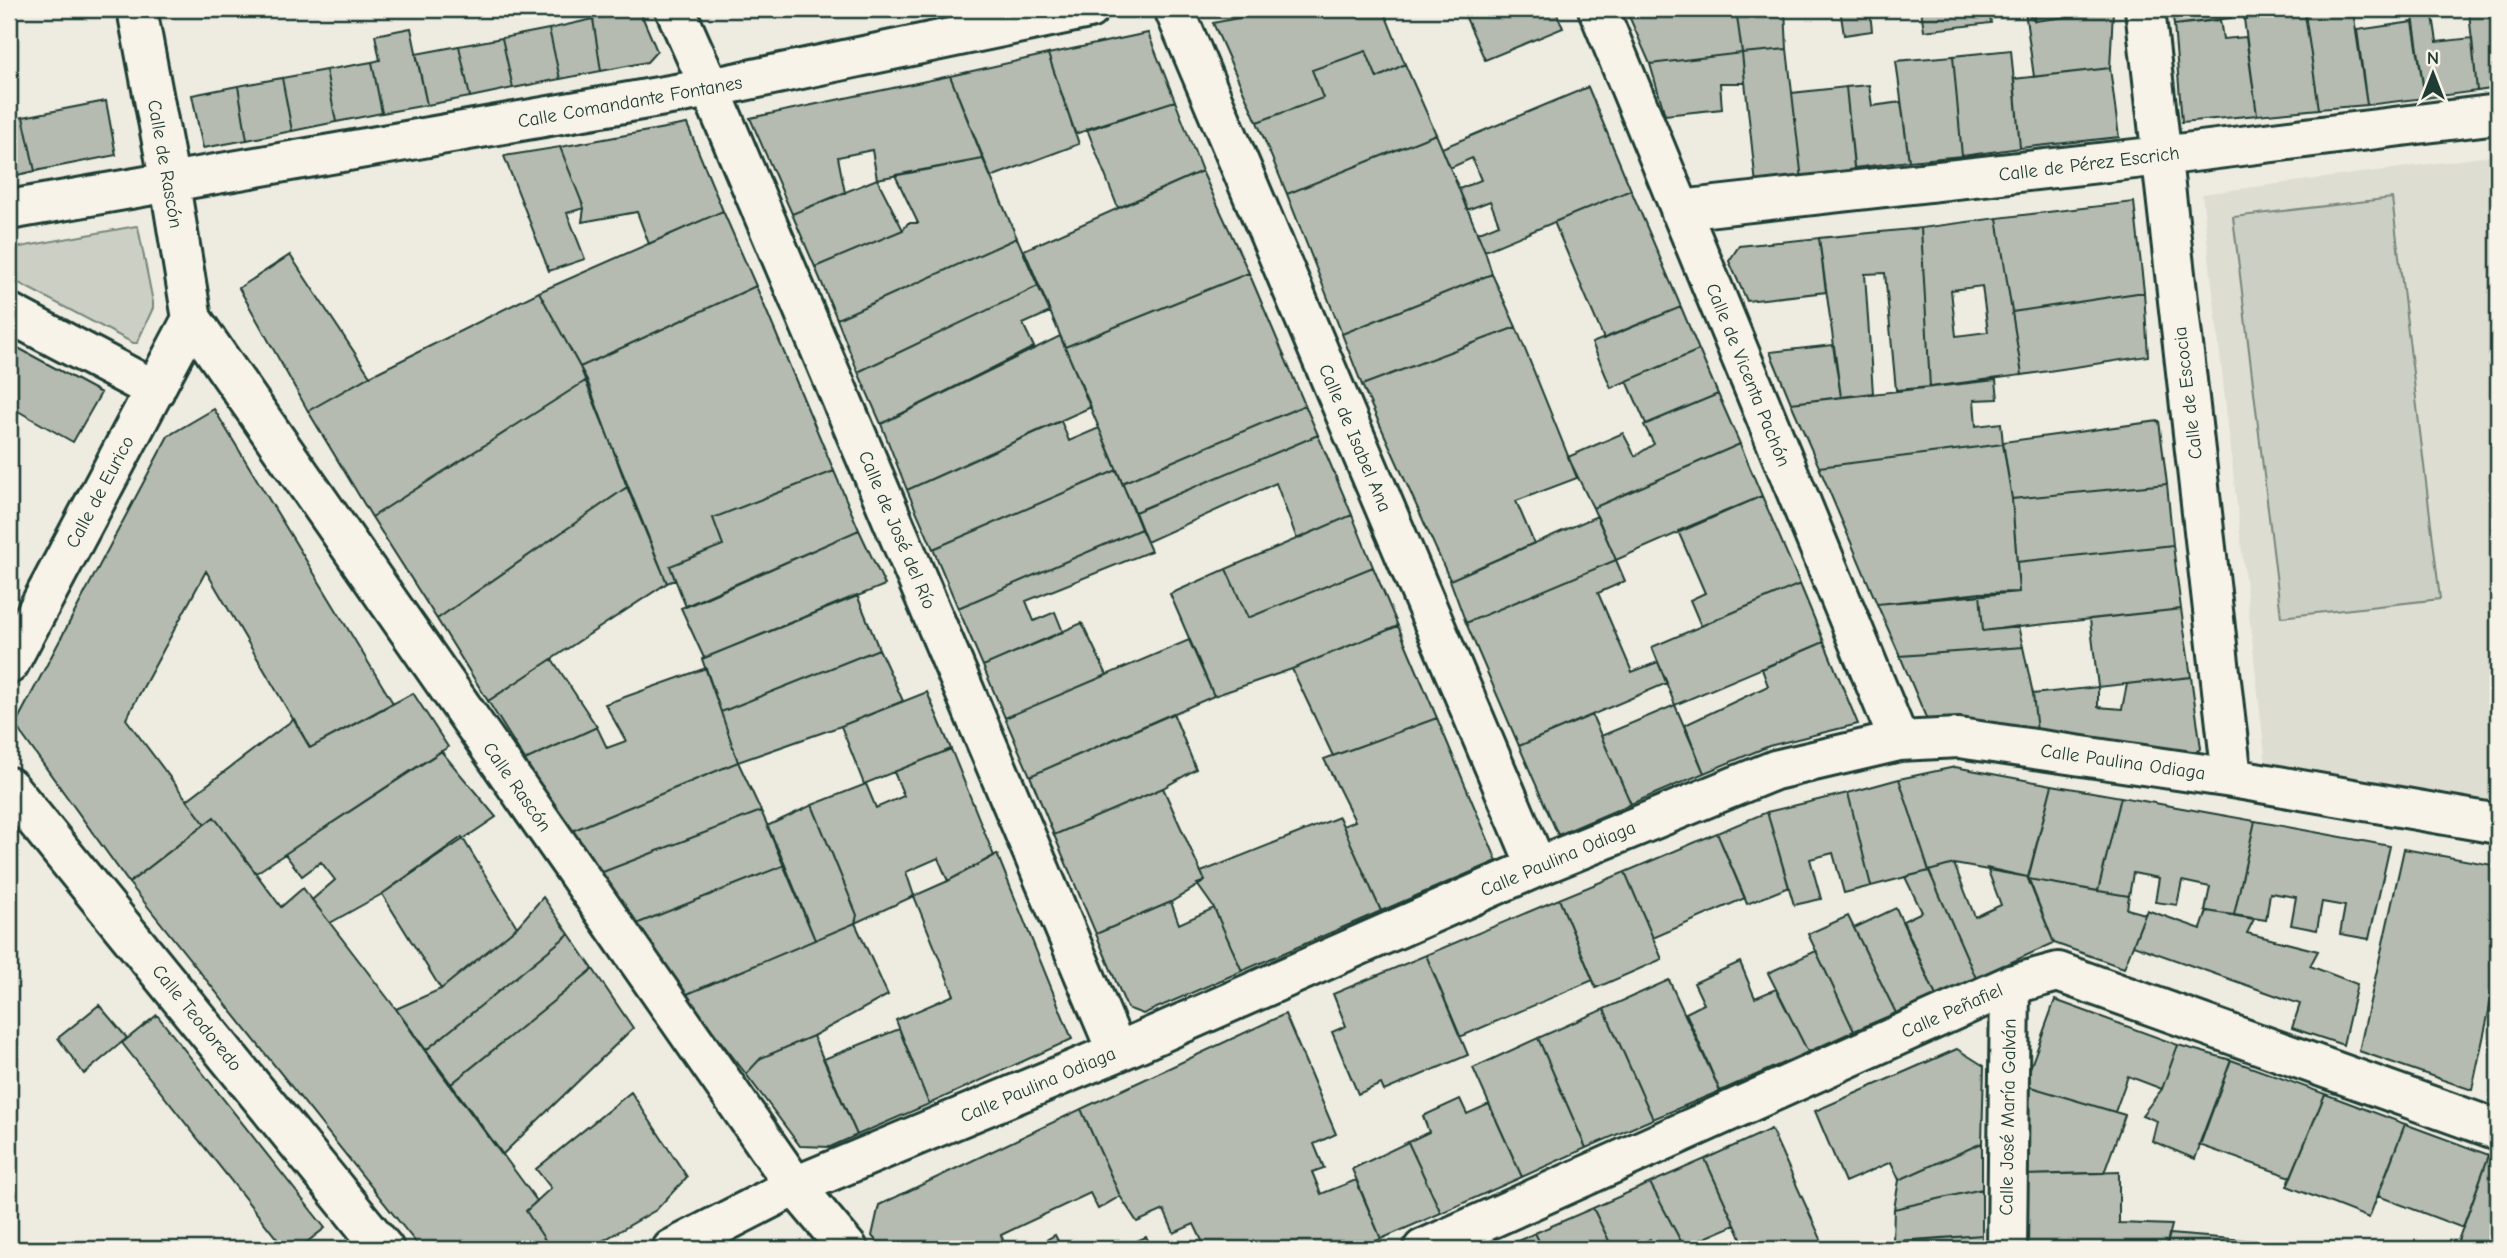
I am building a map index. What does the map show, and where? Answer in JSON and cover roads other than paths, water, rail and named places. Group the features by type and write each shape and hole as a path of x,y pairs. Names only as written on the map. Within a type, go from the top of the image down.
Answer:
{"street":[{"name":"Calle de Rascón","path":"137,9 192,320"},
{"name":"Calle de José del Río","path":"675,9 1117,1052"},
{"name":"Calle Comandante Fontanes","path":"9,210 710,88 1089,9"},
{"name":"Calle de Isabel Ana","path":"1174,9 1536,867"},
{"name":"Calle de Vicenta Pachón","path":"1598,9 1899,741"},
{"name":"Calle de Escocia","path":"2145,9 2232,778"},
{"name":"Calle de Pérez Escrich","path":"1679,211 2498,114"},
{"path":"9,313 155,390"},
{"name":"Calle de Eurico","path":"9,664 192,320"},
{"name":"Calle Rascón","path":"192,320 795,1186 848,1249"},
{"name":"Calle Paulina Odiaga","path":"672,1249 795,1186 1117,1052 1536,867 1775,770 1899,741 1959,738 2232,778 2498,824"},
{"name":"Calle Teodoredo","path":"9,787 384,1249"},
{"name":"Calle Peñafiel","path":"1423,1249 2010,985 2058,972 2497,1122"},
{"name":"Calle José María Galván","path":"2007,1249 2010,985"}]}
